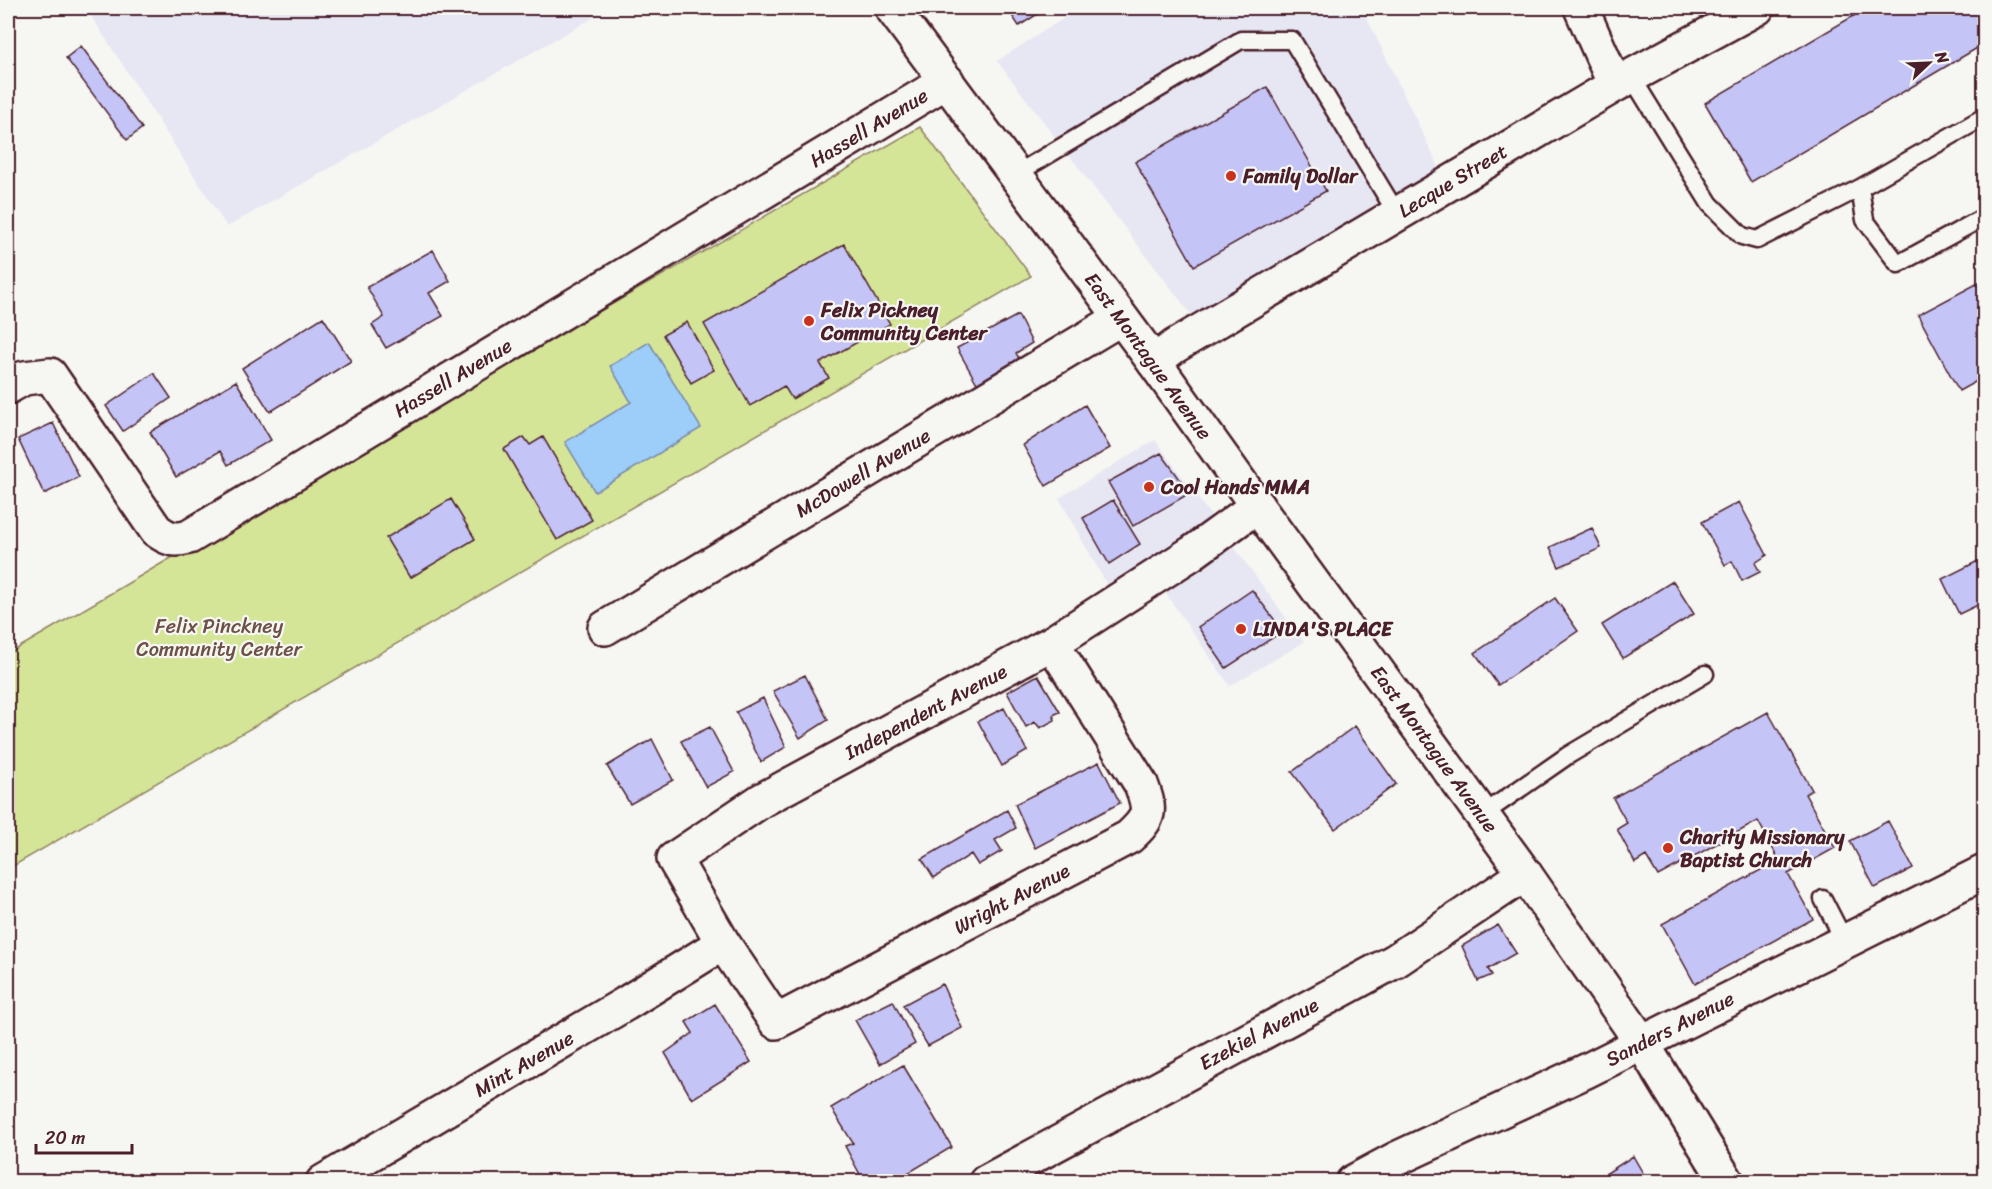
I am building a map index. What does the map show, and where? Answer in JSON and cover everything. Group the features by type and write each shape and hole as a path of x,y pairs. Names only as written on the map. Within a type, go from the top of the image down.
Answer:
{"street":[{"name":"East Montague Avenue","path":"892,8 1154,362 1525,874 1642,1044 1727,1182"},
{"path":"1581,8 1623,80"},
{"name":"Lecque Street","path":"1154,362 1175,346 1623,80 1757,8"},
{"name":"Hassell Avenue","path":"8,387 24,378 50,375 156,530 165,537 177,540 189,537 947,81"},
{"name":"McDowell Avenue","path":"605,628 1121,318"},
{"name":"Independent Avenue","path":"723,943 674,858 762,800 1052,643 1192,554 1257,506"},
{"name":"Wright Avenue","path":"723,943 776,1022 1129,837 1144,823 1149,806 1141,784 1052,643"},
{"name":"Sanders Avenue","path":"1353,1182 1396,1159 1642,1044 1984,872"},
{"name":"Ezekiel Avenue","path":"986,1182 1395,961 1525,874"},
{"name":"Mint Avenue","path":"323,1182 615,1010 723,943"}],"lane":[{"path":"1016,174 1241,40 1292,40 1397,214"},
{"path":"1623,80 1710,204 1742,236 1757,240 1860,188 1984,117"},
{"path":"1860,188 1865,220 1898,264 1984,217"},
{"path":"1482,815 1567,756 1705,674"},
{"path":"1822,899 1845,942"}],"shaded area":[{"path":"86,8 610,8 227,227"},
{"path":"1080,8 1362,8 1447,184 1203,330 997,61"},
{"path":"1155,440 1304,642 1230,686 1155,578 1117,603 1059,498"}],"green space":[{"name":"Felix Pinckney Community Center","path":"920,127 1031,276 8,869 8,654"}],"water":[{"path":"649,342 701,428 595,492 565,442 631,402 610,366"}],"building":[{"path":"1007,8 1047,8 1019,26"},
{"path":"1867,8 1977,8 1984,21 1984,44 1751,182 1705,103"},
{"path":"81,46 142,128 127,140 66,58"},
{"name":"Family Dollar","path":"1267,87 1326,191 1194,266 1135,162"},
{"path":"844,244 890,324 820,363 829,378 792,399 784,386 750,406 704,324"},
{"path":"433,250 450,281 429,293 443,316 386,348 372,325 384,317 367,287"},
{"path":"1984,280 1984,377 1959,391 1918,315"},
{"path":"1018,315 1032,343 1016,353 1021,362 979,387 957,348"},
{"path":"323,317 351,361 270,412 242,368"},
{"path":"687,322 714,370 691,383 663,335"},
{"path":"154,373 171,398 123,431 106,406"},
{"path":"236,381 271,440 228,465 220,451 176,477 150,432"},
{"path":"1085,405 1110,448 1046,486 1023,445"},
{"path":"53,423 79,477 44,494 18,439"},
{"path":"524,437 530,445 543,437 592,520 557,540 504,449"},
{"name":"Cool Hands MMA","path":"1161,453 1190,493 1133,526 1108,482"},
{"path":"451,499 475,539 410,578 386,538"},
{"path":"1113,500 1140,544 1109,564 1083,518"},
{"path":"1739,502 1767,555 1755,563 1760,572 1742,581 1732,561 1725,565 1702,522"},
{"path":"1592,528 1601,548 1559,567 1550,547"},
{"path":"1984,558 1984,602 1959,614 1942,579"},
{"path":"1673,581 1694,614 1623,658 1602,625"},
{"name":"LINDA'S PLACE","path":"1252,590 1283,631 1226,668 1198,627"},
{"path":"1555,598 1578,631 1498,685 1475,653"},
{"path":"805,675 828,720 800,738 773,691"},
{"path":"1038,675 1060,712 1053,715 1055,720 1040,728 1035,722 1026,727 1007,692"},
{"path":"763,698 786,747 761,762 736,712"},
{"path":"1004,708 1027,751 1002,766 978,721"},
{"name":"Charity Missionary Baptist Church","path":"1768,712 1812,790 1805,794 1835,848 1788,874 1813,919 1695,984 1662,924 1779,860 1758,821 1658,876 1646,856 1635,863 1617,829 1627,823 1613,798"},
{"path":"1355,726 1396,784 1335,829 1292,772"},
{"path":"710,727 734,772 706,787 681,741"},
{"path":"652,739 673,780 630,804 607,766"},
{"path":"1099,762 1120,803 1035,848 1015,804"},
{"path":"1007,810 1016,828 995,840 1002,851 978,865 971,854 934,878 922,859"},
{"path":"1888,821 1913,868 1875,888 1850,841"},
{"path":"1498,925 1516,953 1488,969 1492,975 1478,981 1462,946"},
{"path":"942,984 962,1028 928,1046 903,1005"},
{"path":"893,1001 915,1044 880,1064 855,1020"},
{"path":"715,1004 751,1062 692,1099 665,1053 693,1033 686,1022"},
{"path":"903,1065 952,1147 901,1177 903,1182 864,1182 845,1146 853,1143 831,1108"},
{"path":"1633,1156 1648,1182 1593,1182"}],"place":[{"name":"Family Dollar","path":"1231,176"},
{"name":"Felix Pickney Community Center","path":"809,321"},
{"name":"Cool Hands MMA","path":"1149,487"},
{"name":"LINDA'S PLACE","path":"1241,629"},
{"name":"Charity Missionary Baptist Church","path":"1668,848"}]}
